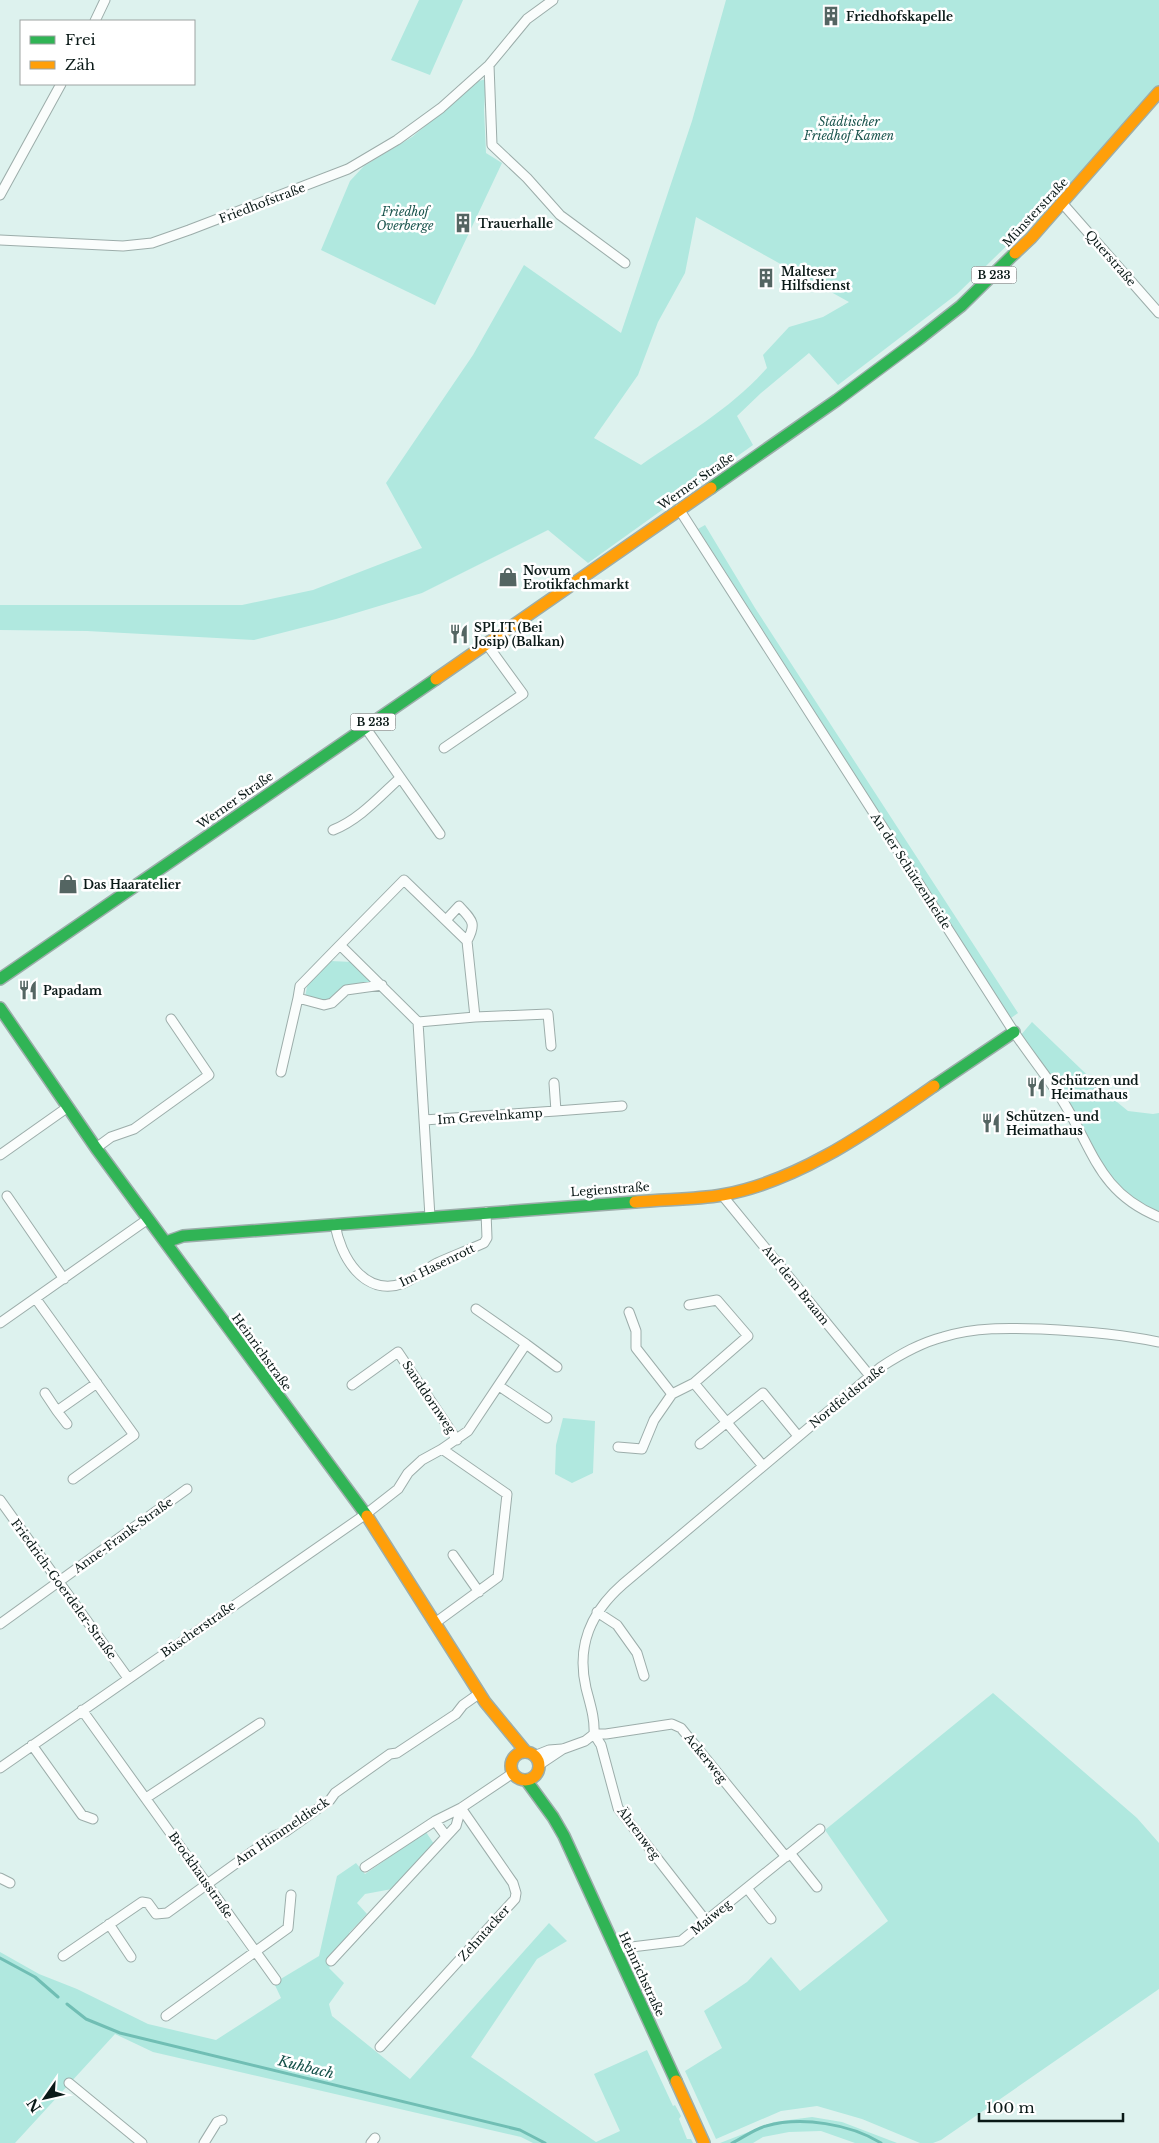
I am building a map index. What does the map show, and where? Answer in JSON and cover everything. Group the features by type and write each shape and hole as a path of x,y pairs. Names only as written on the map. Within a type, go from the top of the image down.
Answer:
{"street":[{"path":"95,20 105,0"},
{"name":"Friedhofstraße","path":"0,240 123,246 152,243 329,177 359,163 420,125 489,65 527,19 553,0"},
{"path":"489,65 492,145 527,178 560,215 625,263"},
{"path":"0,195 60,85"},
{"name":"Münsterstraße","path":"919,339 961,306 998,271 1062,204 1159,92"},
{"name":"Querstraße","path":"1062,204 1159,313"},
{"name":"Werner Straße","path":"0,980 830,405 919,339"},
{"name":"An der Schützenheide","path":"679,509 1014,1032 1064,1103 1095,1163 1108,1182 1140,1209 1159,1217"},
{"path":"444,748 523,694 486,643"},
{"path":"364,727 440,834"},
{"path":"333,830 341,827 362,812 400,778"},
{"path":"280,1072 300,986 404,880 467,941"},
{"path":"446,920 459,906 472,919 473,930 467,941 475,1017"},
{"path":"340,945 418,1022 548,1014 551,1046"},
{"path":"298,998 324,1006 332,1003 346,990 382,985"},
{"name":"Heinrichstraße","path":"0,1008 96,1148 366,1514 480,1694 532,1766 553,1817 704,2143"},
{"path":"96,1148 111,1137 134,1129 209,1076 171,1019"},
{"name":"Im Grevelnkamp","path":"418,1022 430,1217"},
{"name":"Legienstraße","path":"166,1242 183,1236 722,1195 764,1183 804,1166 878,1124 1014,1032"},
{"name":"Im Grevelnkamp","path":"554,1084 556,1111"},
{"name":"Im Grevelnkamp","path":"424,1120 622,1106"},
{"path":"0,1156 68,1107"},
{"name":"Auf dem Braam","path":"722,1195 870,1376"},
{"path":"7,1196 64,1279"},
{"name":"Im Hasenrott","path":"335,1224 340,1248 355,1271 374,1284 390,1286 402,1284 436,1264 484,1242 487,1238 486,1212"},
{"path":"0,1323 148,1218"},
{"path":"36,1298 134,1435 73,1479"},
{"path":"618,1447 642,1449 654,1420 672,1394 694,1382 748,1336 718,1300 689,1305"},
{"path":"476,1309 557,1367"},
{"path":"628,1312 636,1331 636,1348 672,1394"},
{"name":"Nordfeldstraße","path":"594,1734 594,1721 585,1686 583,1660 587,1635 597,1612 610,1595 870,1376 916,1347 944,1336 977,1330 1003,1328 1064,1330 1108,1334 1159,1342"},
{"name":"Sanddornweg","path":"366,1514 398,1489 408,1473 422,1460 457,1440 468,1431 526,1344"},
{"name":"Sanddornweg","path":"352,1385 398,1352 457,1440"},
{"path":"694,1382 763,1466"},
{"path":"58,1411 97,1383"},
{"path":"499,1386 547,1418"},
{"path":"45,1393 67,1424"},
{"path":"700,1444 763,1393 798,1436"},
{"name":"Sanddornweg","path":"435,1622 498,1577 507,1494 442,1449"},
{"name":"Anne-Frank-Straße","path":"0,1624 187,1490"},
{"name":"Friedrich-Goerdeler-Straße","path":"0,1500 128,1678"},
{"name":"Büscherstraße","path":"0,1768 366,1514"},
{"path":"453,1555 479,1592"},
{"path":"597,1612 617,1625 637,1653 644,1676"},
{"name":"Am Himmeldieck","path":"64,1956 142,1902 148,1903 156,1914 164,1915 274,1836 285,1832 330,1800 335,1794 390,1754 397,1753 456,1714 463,1705 480,1694"},
{"name":"Brockhausstraße","path":"82,1710 276,1980"},
{"name":"Heinrichstraße","path":"495,1716 513,1759"},
{"path":"146,1798 260,1724"},
{"name":"Ackerweg","path":"594,1734 606,1734 672,1724 681,1728 788,1855"},
{"path":"532,1766 517,1755 513,1759 511,1768 513,1773 521,1780 532,1766 563,1749 585,1741 594,1734"},
{"name":"Ährenweg","path":"594,1734 601,1745 618,1808 706,1921"},
{"path":"32,1745 82,1815 93,1819"},
{"path":"365,1866 436,1821 461,1808 513,1773"},
{"path":"331,1961 456,1826 461,1808"},
{"name":"Zehntacker","path":"380,2047 515,1899 516,1893 513,1883 461,1808"},
{"path":"436,1821 446,1836"},
{"name":"Maiweg","path":"615,1948 681,1941 820,1829"},
{"path":"788,1855 817,1887"},
{"path":"0,1878 10,1883"},
{"path":"747,1888 771,1919"},
{"path":"166,2016 288,1928 291,1896"},
{"path":"108,1924 131,1957"},
{"path":"69,2083 142,2143"},
{"path":"204,2143 217,2122 222,2120"}],"green space":[{"path":"419,0 463,0 430,75 391,60"},
{"name":"Städtischer Friedhof Kamen","path":"726,0 1159,0 1159,89 1058,207 1023,230 957,294 838,385 809,353 761,393 737,416 753,445 588,563 548,530 422,593 336,619 254,640 87,631 0,630 0,605 242,605 313,590 422,548 386,483 473,355 524,265 621,333 692,121","holes":["696,217 849,302 823,317 789,327 763,355 767,368 753,383 723,409 641,465 594,438 638,375 658,322 685,273"]},
{"name":"Friedhof Overberge","path":"486,79 484,110 486,153 502,163 435,305 321,250 350,181 364,166 412,137 479,81"},
{"path":"705,525 755,608 1018,1013 1011,1018 698,529"},
{"path":"330,961 353,962 373,981 331,1001 325,1002 305,997 308,982"},
{"path":"1032,1022 1106,1093 1128,1111 1159,1113 1159,1211 1144,1205 1132,1197 1108,1176 1020,1036"},
{"path":"563,1418 595,1421 593,1473 572,1483 555,1474 556,1445"},
{"path":"993,1693 1137,1818 1159,1843 1159,1989 941,2140 933,2143 920,2143 862,2119 817,2106 781,2111 716,2139 685,2071 722,2048 704,2011 747,1982 771,1957 800,1991 888,1921 825,1830"},
{"path":"426,1832 434,1844 392,1889 365,1894 357,1903 367,1914 349,1933 356,1940 329,1968 344,1983 329,2004 332,2016 410,2079 549,1923 567,1941 537,1959 471,2057 596,2142 620,2131 594,2074 647,2050 673,2106 675,2105 681,2116 679,2119 687,2139 691,2139 693,2143 533,2143 521,2137 153,2052 115,2034 15,2143 0,2143 0,1952 39,1974 77,1989 148,2024 216,2040 281,1998 274,1983 319,1956 337,1876 356,1863 365,1874"},
{"path":"812,2117 842,2122 897,2143 855,2143 821,2131 789,2132 763,2137 753,2143 720,2143 774,2122"}],"waterway":[{"name":"Kuhbach","path":"0,1958 35,1977 58,1997"},
{"name":"Kuhbach","path":"67,2004 86,2019 120,2033 520,2130 545,2143"},
{"name":"Kuhbach","path":"732,2143 762,2127 795,2122 810,2122 840,2127 869,2136 881,2143"}],"traffic: fast":[{"path":"711,488 837,400 919,339 961,306 1015,253"},
{"path":"0,979 436,679"},
{"path":"0,1008 96,1148 367,1516"},
{"path":"934,1086 1014,1032"},
{"path":"166,1242 183,1236 635,1202"},
{"path":"526,1780 553,1817 564,1836 676,2081"}],"traffic: slow":[{"path":"1015,253 1031,238 1159,92"},
{"path":"436,679 711,488"},
{"path":"635,1202 722,1195 751,1188 779,1178 833,1152 885,1120 934,1086"},
{"path":"367,1516 485,1702 526,1752"},
{"path":"525,1752 535,1756 539,1766 535,1776 525,1780 515,1776 511,1766 515,1756 525,1752"},
{"path":"676,2081 704,2143"}],"place":[{"name":"Friedhofskapelle","path":"831,16"},
{"name":"Trauerhalle","path":"463,223"},
{"name":"Malteser Hilfsdienst","path":"766,278"},
{"name":"Novum Erotikfachmarkt","path":"508,577"},
{"name":"SPLIT (Bei Josip) (Balkan)","path":"459,634"},
{"name":"Das Haaratelier","path":"68,884"},
{"name":"Papadam","path":"28,990"},
{"name":"Schützen und Heimathaus","path":"1036,1087"},
{"name":"Schützen- und Heimathaus","path":"991,1123"}]}
